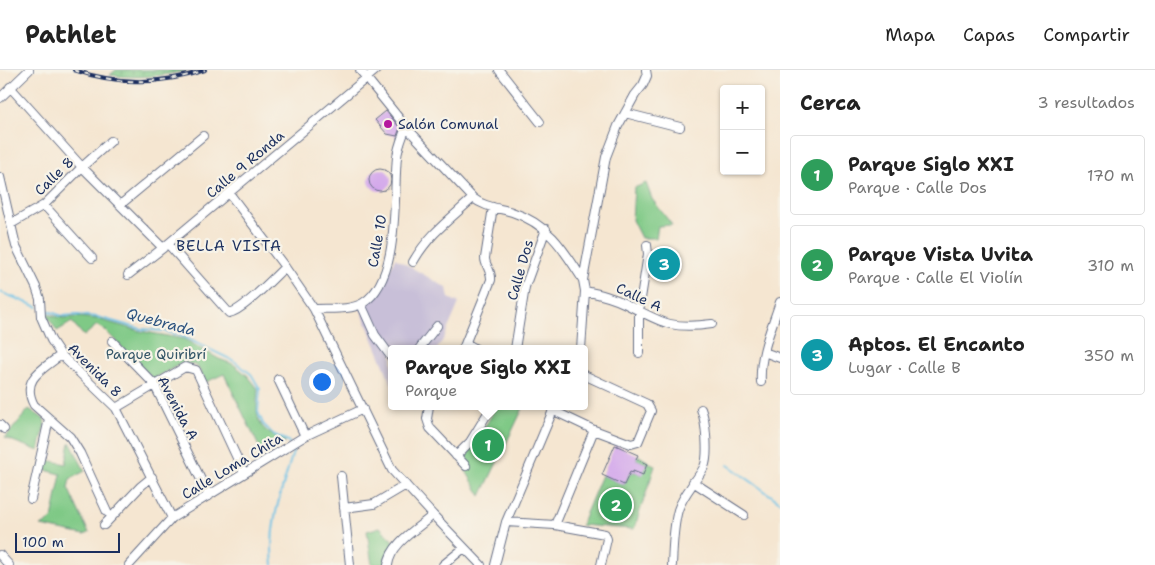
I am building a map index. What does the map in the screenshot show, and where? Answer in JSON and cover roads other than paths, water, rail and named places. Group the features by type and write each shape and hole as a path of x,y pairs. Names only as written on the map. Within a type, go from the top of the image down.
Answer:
{"street":[{"path":"0,98 29,70"},
{"path":"360,70 406,127 473,198 480,204 523,216 546,229 564,250 583,280"},
{"name":"Calle 9 Ronda","path":"128,275 376,70"},
{"path":"499,70 540,122"},
{"path":"581,345 585,291 583,280 606,157 625,113 643,85 647,76 646,70"},
{"path":"10,87 82,167 165,246 229,313 243,306 285,267"},
{"path":"625,113 680,127"},
{"name":"Calle 10","path":"361,304 370,297 383,278 387,266 396,202 397,155 406,127"},
{"path":"120,205 202,136"},
{"name":"Calle 8","path":"11,224 44,205 82,167 111,142"},
{"name":"Avenida 8","path":"0,177 16,246 36,287 40,299 41,317 46,330 61,355 116,408 172,518"},
{"path":"229,193 314,309 392,470 433,516 481,565"},
{"path":"413,262 422,246 434,232 473,198"},
{"path":"44,205 92,258"},
{"path":"465,345 491,280 491,274 485,258 493,207"},
{"name":"Calle Dos","path":"516,345 525,287 546,229"},
{"path":"639,353 639,311 648,254 647,245"},
{"name":"Calle A","path":"585,291 626,303 652,318 669,324 684,327 712,324"},
{"path":"761,382 760,371 764,352 780,302"},
{"path":"314,309 350,307 361,304 375,336 388,353"},
{"path":"423,345 437,326"},
{"name":"Avenida A","path":"112,341 154,384 209,496"},
{"path":"764,352 780,358"},
{"path":"61,355 32,378 30,398 34,405 70,437 80,453 107,512"},
{"path":"116,408 185,367 191,367 196,370 244,473"},
{"path":"557,410 594,430 631,444 638,442 650,411 645,402 588,377"},
{"path":"278,379 306,436"},
{"name":"Calle Loma Chita","path":"129,565 172,518 306,436 363,409"},
{"path":"672,565 674,530 682,498 704,466 706,460 706,428 701,409"},
{"path":"428,410 427,419 434,434 466,466"},
{"path":"456,456 470,442 490,410"},
{"path":"506,565 496,564 506,522 552,410"},
{"path":"32,499 49,419"},
{"path":"555,525 594,430"},
{"path":"341,476 350,565"},
{"path":"104,526 141,486 152,478"},
{"path":"693,482 744,514"},
{"path":"344,508 374,504 406,485"},
{"path":"388,565 389,556 393,548 433,516"},
{"path":"506,522 555,525 605,534 607,539 601,565"},
{"path":"443,565 464,548"},
{"path":"0,555 9,565"}],"waterway":[{"name":"Quebrada","path":"0,292 38,307"},
{"name":"Quebrada","path":"42,309 62,316 97,317 141,329 164,331 184,337 234,361 251,374 260,389 258,412 263,424 273,434 288,441 290,444"},
{"name":"Quebrada","path":"273,565 272,535 274,521 293,452 292,448"},
{"path":"728,465 780,502"}],"railway":[{"path":"74,70 123,81 156,81 205,70"}],"place":[{"name":"Salón Comunal","path":"388,124"},
{"name":"Aptos. El Encanto","path":"664,264"},
{"name":"Parque Siglo XXI","path":"488,445"},
{"name":"Parque Vista Uvita","path":"616,505"}],"district":[{"name":"BELLA VISTA","path":"229,246"}],"park label":[{"name":"Parque Quiribrí","path":"156,354"}]}
